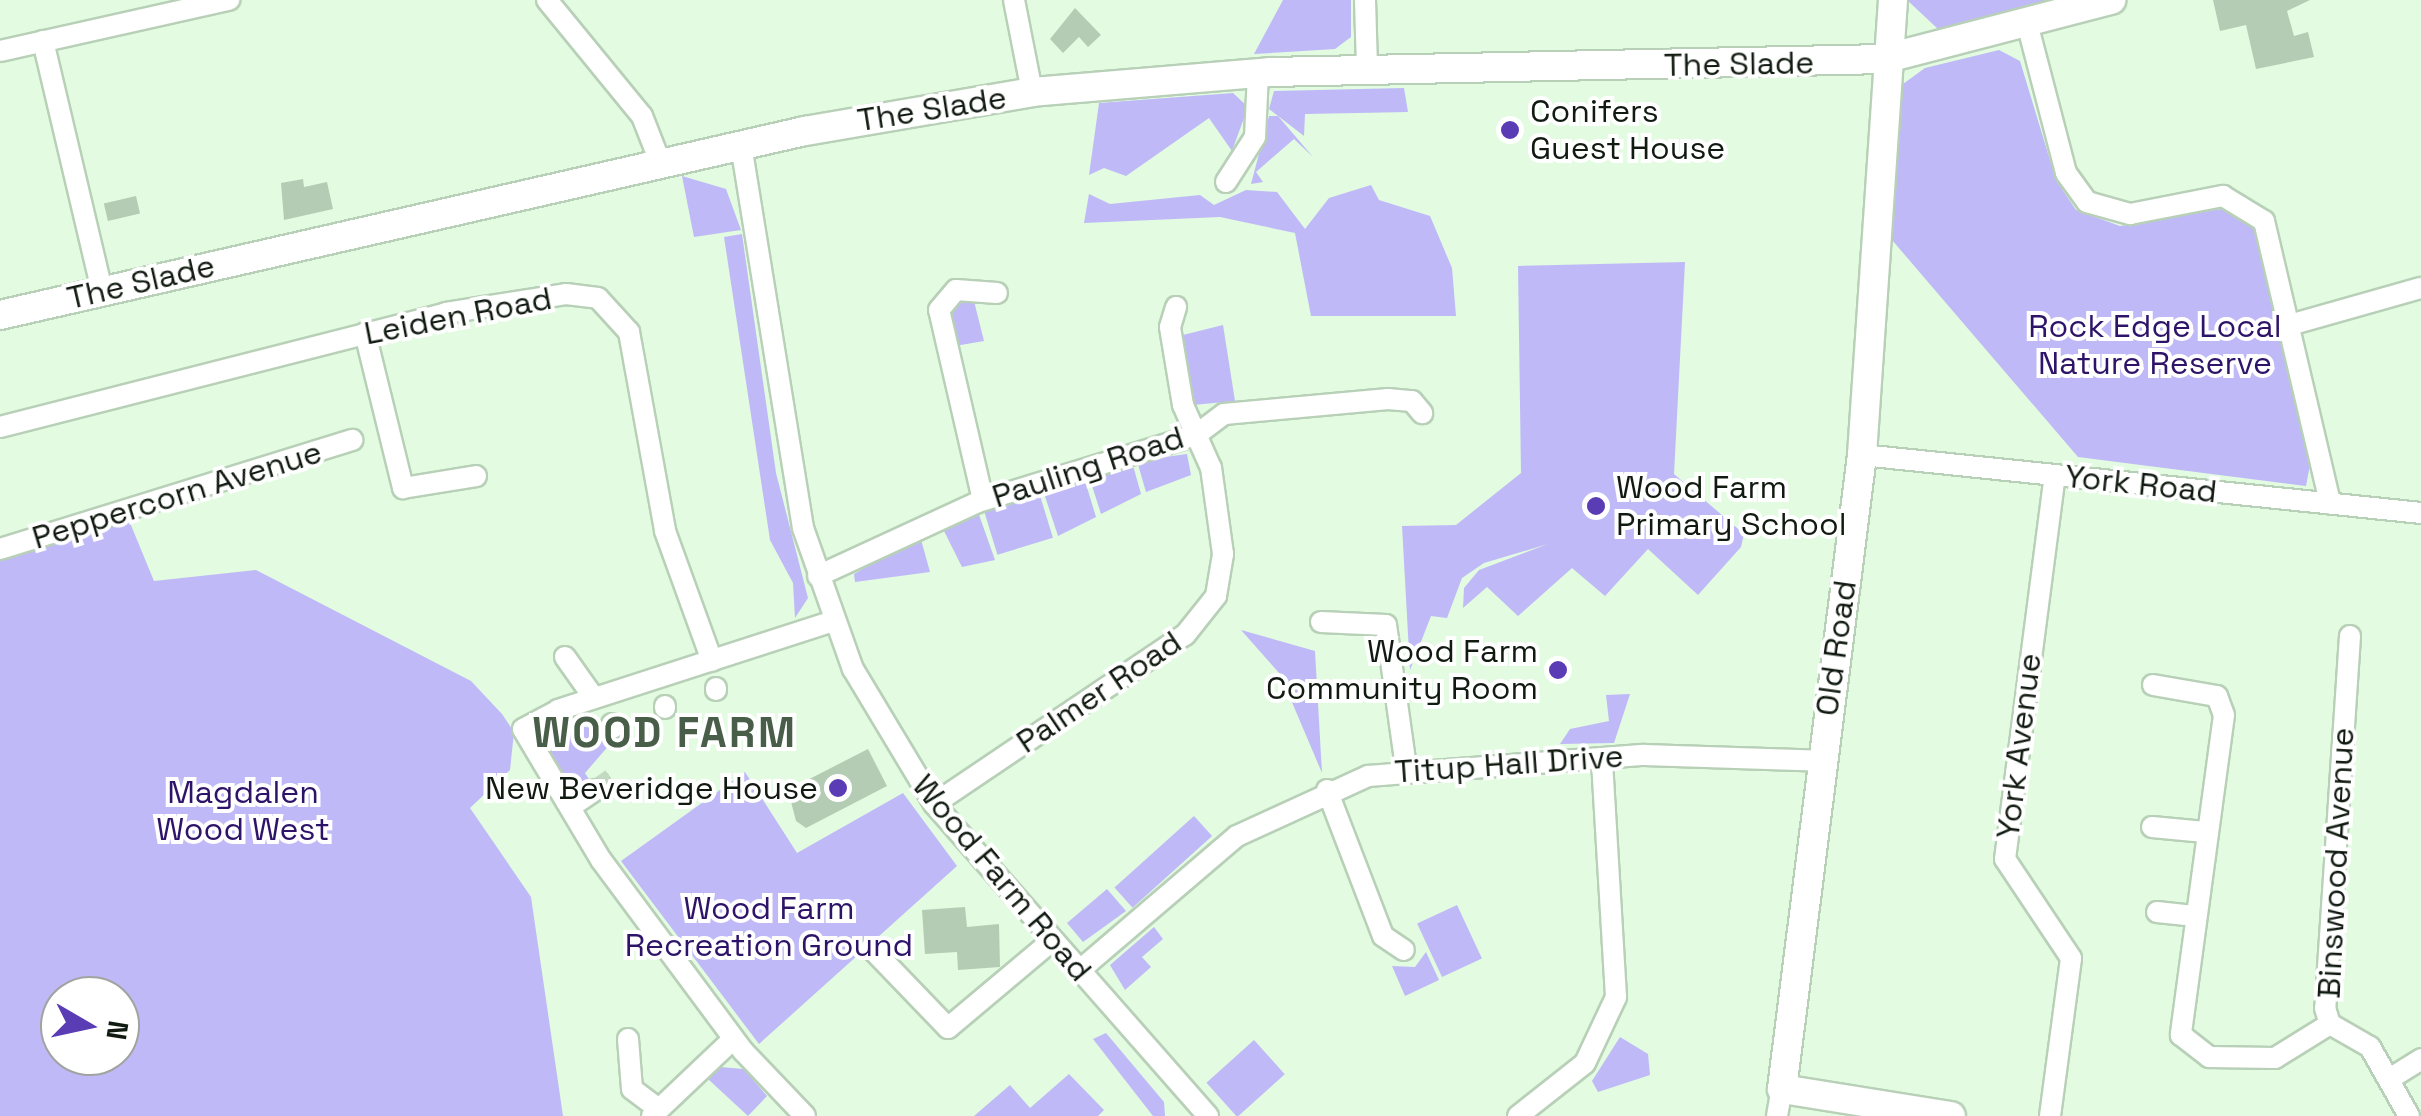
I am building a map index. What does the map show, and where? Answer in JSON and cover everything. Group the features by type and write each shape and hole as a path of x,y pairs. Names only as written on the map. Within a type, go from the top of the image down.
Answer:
{"main road":[{"name":"Old Road","path":"1779,1102 1862,455 1884,58 1892,0"},
{"name":"The Slade","path":"0,315 660,162 1032,92 1258,73 1884,58 2111,0"},
{"path":"1779,1102 1951,1116"}],"street":[{"path":"0,50 229,0"},
{"path":"547,0 642,116 660,162"},
{"path":"1014,0 1032,92"},
{"path":"1365,0 1367,69"},
{"path":"2027,24 2074,191 2120,214 2203,196 2254,209 2271,239 2330,503"},
{"path":"43,41 102,290"},
{"path":"1226,182 1255,138 1258,73"},
{"name":"Wood Farm Road","path":"741,145 818,576 866,695 934,804 1199,1113"},
{"path":"2290,325 2421,288"},
{"path":"983,500 938,310 956,290 997,293"},
{"name":"Leiden Road","path":"0,427 366,333 566,294 613,307 629,332 665,531 712,661"},
{"name":"Palmer Road","path":"934,804 1208,611 1223,554 1211,468 1196,434 1176,364 1176,306"},
{"path":"366,333 404,488 476,476"},
{"name":"Pauling Road","path":"818,576 983,500 1196,434 1224,414 1319,403 1412,401 1422,413"},
{"name":"Peppercorn Avenue","path":"0,549 353,440"},
{"name":"York Road","path":"1862,455 2421,513"},
{"name":"York Avenue","path":"2050,1116 2071,958 2005,859 2054,476"},
{"path":"805,1116 733,1038 580,828 523,730 594,698 834,621"},
{"path":"1320,622 1394,625 1406,767"},
{"name":"Binswood Avenue","path":"2350,636 2330,1024 2370,1047 2409,1116"},
{"path":"564,657 594,698"},
{"path":"2153,685 2217,696 2224,715 2196,916 2176,1019 2194,1049 2275,1058 2330,1024"},
{"path":"1518,1116 1577,1073 1616,997 1602,758"},
{"name":"Titup Hall Drive","path":"1080,970 1237,836 1326,790 1406,767 1602,758 1821,762"},
{"path":"576,804 596,790"},
{"path":"1326,790 1383,936 1404,950"},
{"path":"2152,827 2205,832"},
{"path":"2158,912 2196,916"},
{"path":"871,948 948,1028 1052,940"},
{"path":"628,1039 632,1089 654,1112 733,1038"},
{"path":"2390,1078 2421,1059"}],"green space":[{"path":"1283,0 1351,0 1351,37 1335,49 1254,54"},
{"path":"1907,0 2047,0 1938,29"},
{"name":"Rock Edge Local Nature Reserve","path":"1999,50 2020,61 2056,180 2076,210 2120,226 2221,209 2257,229 2310,465 2306,486 2078,457 1886,233 1903,84 1925,68"},
{"path":"1404,88 1408,112 1305,114 1304,136 1269,109 1274,91"},
{"path":"1233,93 1248,107 1232,151 1209,118 1126,176 1104,168 1089,175 1099,103"},
{"path":"1269,116 1278,116 1313,157 1294,139 1256,172 1263,182 1251,184"},
{"path":"682,176 726,189 741,230 694,237"},
{"path":"1371,185 1379,200 1430,216 1452,268 1456,316 1311,316 1295,233 1220,217 1084,223 1089,194 1110,204 1200,195 1214,205 1246,190 1277,192 1305,229 1329,198"},
{"path":"742,234 776,473 808,598 795,618 793,583 770,540 724,237"},
{"path":"1685,262 1674,474 1744,534 1741,547 1698,595 1648,549 1605,596 1572,568 1518,616 1487,587 1463,608 1464,588 1479,570 1548,544 1484,563 1462,578 1447,618 1431,616 1410,670 1402,526 1456,525 1521,473 1518,266"},
{"path":"973,297 984,341 949,347 949,299"},
{"path":"1223,325 1235,401 1193,405 1179,336"},
{"path":"1187,454 1191,475 1146,492 1137,461"},
{"path":"1132,462 1141,494 1101,514 1088,473"},
{"path":"1083,474 1096,517 1058,536 1042,487"},
{"path":"1038,489 1053,538 997,555 983,506"},
{"path":"978,512 995,560 962,567 942,527"},
{"name":"Magdalen Wood West","path":"128,518 154,581 256,570 471,681 502,714 514,732 510,770 470,808 531,897 563,1116 0,1116 0,553"},
{"path":"920,536 930,572 855,582 854,574"},
{"path":"1241,630 1315,651 1322,773 1280,674"},
{"path":"1630,694 1614,743 1560,744 1570,729 1609,721 1606,695"},
{"path":"563,724 608,730 611,743 585,773 594,787 575,797 548,758"},
{"name":"Wood Farm Recreation Ground","path":"745,772 797,853 903,793 957,866 759,1044 621,861"},
{"path":"1194,816 1212,836 1133,908 1114,888"},
{"path":"1107,889 1126,911 1083,942 1067,923"},
{"path":"1457,905 1482,958 1442,977 1417,924"},
{"path":"1154,927 1163,939 1142,957 1151,967 1125,990 1110,965"},
{"path":"1426,952 1439,980 1405,996 1392,966 1415,967"},
{"path":"1106,1033 1164,1102 1165,1116 1153,1116 1093,1039"},
{"path":"1620,1037 1648,1054 1650,1075 1598,1092 1592,1081"},
{"path":"1254,1040 1285,1074 1238,1116 1206,1083"},
{"path":"720,1067 744,1069 767,1096 748,1116 708,1079"},
{"path":"1069,1074 1104,1110 1098,1116 974,1116 1010,1085 1030,1108"}],"building":[{"path":"2213,0 2310,0 2287,11 2294,36 2308,32 2314,57 2256,69 2246,25 2220,31"},
{"path":"1075,8 1101,35 1088,47 1079,37 1063,53 1050,39"},
{"path":"303,179 304,187 327,182 333,209 284,220 281,183"},
{"path":"136,196 140,214 108,221 104,203"},
{"name":"New Beveridge House","path":"868,749 887,786 806,828 796,821 788,790"},
{"path":"965,907 967,927 999,924 1000,967 958,970 957,952 925,954 922,910"}],"tunnel":[{"path":"595,790 612,778"}],"place":[{"name":"Conifers Guest House","path":"1510,130"},
{"name":"Wood Farm Primary School","path":"1596,506"},
{"name":"Wood Farm Community Room","path":"1558,670"},
{"name":"New Beveridge House","path":"838,788"}],"district":[{"name":"WOOD FARM","path":"665,733"}]}
